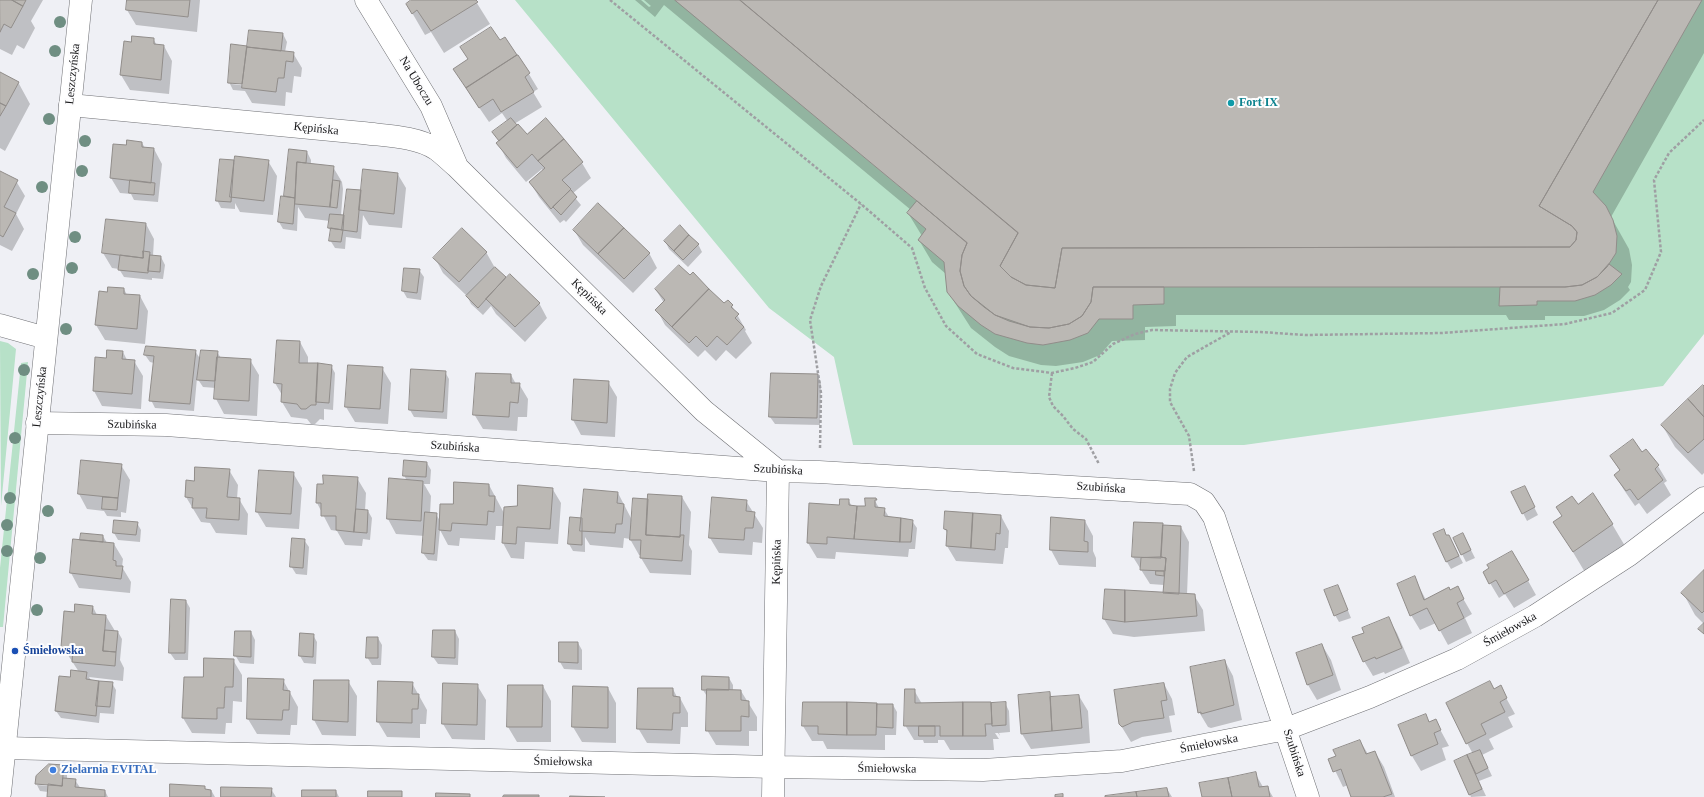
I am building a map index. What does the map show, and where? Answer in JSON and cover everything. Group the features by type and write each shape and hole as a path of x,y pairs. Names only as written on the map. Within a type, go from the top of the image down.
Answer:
{"street":[{"name":"Leszczyńska","path":"0,794 81,0"},
{"name":"Na Uboczu","path":"366,0 431,106 457,167"},
{"name":"Kępińska","path":"70,105 356,132 403,138 422,143 435,149 457,167 704,411 778,471 773,797"},
{"path":"0,325 46,338"},
{"name":"Szubińska","path":"37,423 166,425 778,471 1111,488 1190,494 1204,502 1214,518 1308,797"},
{"name":"Śmiełowska","path":"5,748 774,767 983,770 1122,761 1286,728 1370,698 1470,652 1535,616 1623,560 1704,498"}],"path":[{"path":"610,0 861,204 912,248 925,288 946,326 977,354 1013,368 1052,373 1076,368 1093,362 1113,344 1134,334 1152,330 1305,335 1442,334 1565,324 1612,313 1645,290 1661,252 1654,180 1669,153 1704,120"},
{"path":"819,472 821,392 810,320 821,286 861,204"},
{"path":"1190,494 1196,483 1190,436 1170,402 1170,389 1175,373 1187,357 1232,332"},
{"path":"1052,373 1049,397 1053,406 1063,416 1072,429 1086,439 1111,488"}],"green space":[{"path":"515,0 1704,0 1704,334 1663,386 1244,445 853,445 834,357 769,308"},
{"path":"0,341 8,343 16,349 1,506"},
{"path":"28,362 3,627 0,627 0,568 21,363"}],"building":[{"path":"0,0 12,0 23,6 11,28 4,24 0,32"},
{"path":"12,0 26,0 23,6"},
{"path":"127,0 190,0 188,17 126,10"},
{"path":"411,0 476,0 478,2 431,31 417,10 412,14 406,4"},
{"path":"675,0 740,0 1018,233 1000,266 1011,277 1026,285 1055,288 1062,248 1570,247 1576,240 1577,232 1572,226 1539,206 1658,0 1702,0 1593,192 1606,206 1613,220 1617,236 1616,253 1607,267 1597,277 1582,285 1565,287 1093,287 1091,302 1082,316 1069,324 1049,328 1030,327 1009,321 995,315 971,296 964,286 960,271 962,255 967,243"},
{"name":"Fort IX","path":"740,0 1658,0 1539,206 1572,226 1577,232 1576,240 1570,247 1062,248 1055,288 1026,285 1011,277 1000,266 1018,233"},
{"path":"491,27 500,40 505,37 517,55 466,88 453,69 468,59 460,47"},
{"path":"249,30 283,33 281,51 247,47"},
{"path":"132,36 154,38 154,44 164,45 161,80 120,75 124,41 131,42"},
{"path":"231,44 247,46 242,84 228,83"},
{"path":"247,47 294,52 293,62 286,61 284,78 278,78 276,92 242,88"},
{"path":"517,55 530,73 525,77 534,92 501,112 493,99 479,108 466,88"},
{"path":"0,72 19,82 6,106 0,103"},
{"path":"0,103 6,106 0,116"},
{"path":"511,118 517,125 499,141 492,132"},
{"path":"546,118 564,139 538,161 532,154 517,168 496,143 518,124 527,134"},
{"path":"564,139 583,162 562,180 571,189 551,209 529,182 545,168 538,161"},
{"path":"127,140 142,142 142,147 154,148 151,183 110,178 113,144 126,145"},
{"path":"289,149 307,151 306,163 297,162 295,198 284,196"},
{"path":"235,156 269,160 264,201 230,197"},
{"path":"220,159 234,160 231,202 216,201"},
{"path":"297,162 334,166 330,207 295,204"},
{"path":"363,169 398,173 394,214 359,210"},
{"path":"0,171 18,180 4,207 16,213 3,237 0,235"},
{"path":"130,180 155,183 154,195 129,193"},
{"path":"333,180 340,181 337,208 330,207"},
{"path":"347,189 361,190 357,232 342,230"},
{"path":"571,190 577,197 561,215 553,207"},
{"path":"281,196 295,198 293,224 278,222"},
{"path":"917,201 967,243 962,255 960,271 964,286 971,296 995,315 1030,327 1049,328 1069,324 1082,316 1091,302 1093,287 1164,287 1164,304 1133,305 1133,319 1099,319 1088,333 1070,340 1043,345 1027,343 995,334 981,325 958,306 947,292 944,262 918,240 926,229 907,213"},
{"path":"598,203 624,228 598,254 573,230"},
{"path":"330,214 344,215 343,230 328,228"},
{"path":"106,219 146,223 143,258 102,253"},
{"path":"680,225 689,235 674,251 664,241"},
{"path":"331,228 343,230 341,242 329,241"},
{"path":"462,228 487,252 459,282 433,258"},
{"path":"624,228 650,253 624,279 598,254"},
{"path":"689,235 699,244 683,260 674,251"},
{"path":"143,251 150,252 148,273 118,270 120,255 143,258"},
{"path":"150,255 161,256 160,272 148,271"},
{"path":"1609,264 1622,274 1611,285 1595,295 1575,301 1537,301 1537,305 1499,306 1500,287 1565,287 1582,285 1597,277"},
{"path":"679,265 690,275 693,272 709,289 672,327 655,310 665,300 655,289"},
{"path":"495,267 506,277 478,308 466,296"},
{"path":"404,268 420,269 417,293 402,291"},
{"path":"510,274 540,303 515,327 486,299"},
{"path":"108,287 124,288 124,294 140,295 137,329 95,325 99,291 107,292"},
{"path":"709,289 724,303 728,300 733,305 731,307 739,314 735,318 744,327 727,345 717,336 707,347 696,336 689,343 672,327"},
{"path":"277,340 300,341 299,363 318,363 316,405 311,405 306,409 301,409 297,404 281,402 282,384 274,383"},
{"path":"146,346 196,350 190,404 149,401 154,356 144,355"},
{"path":"107,350 123,351 122,359 135,360 132,394 93,391 95,357 106,358"},
{"path":"201,350 218,351 215,381 197,380"},
{"path":"217,357 251,359 249,401 214,399"},
{"path":"318,363 332,365 329,403 316,402"},
{"path":"348,365 383,367 380,409 345,407"},
{"path":"411,369 446,371 443,412 409,410"},
{"path":"476,373 511,374 511,383 520,383 518,403 510,402 509,417 473,415"},
{"path":"771,373 818,374 817,418 769,417"},
{"path":"574,379 609,381 607,423 572,420"},
{"path":"1703,385 1704,386 1704,417 1688,399"},
{"path":"1688,399 1704,417 1704,439 1688,453 1661,425"},
{"path":"1633,439 1642,452 1646,449 1659,465 1655,469 1663,480 1638,500 1630,489 1626,491 1614,475 1620,470 1610,456"},
{"path":"81,460 122,464 118,498 78,494"},
{"path":"404,460 427,462 426,477 403,476"},
{"path":"195,467 230,469 227,497 240,498 239,520 206,518 207,508 192,508 193,498 185,497 186,480 194,481"},
{"path":"259,470 294,472 291,514 256,512"},
{"path":"323,475 358,477 354,532 336,530 336,516 321,516 321,503 316,503 317,484 323,484"},
{"path":"389,478 423,481 421,521 387,519"},
{"path":"454,482 489,484 489,496 495,496 494,512 488,511 487,525 452,523 451,531 439,530 440,504 453,504"},
{"path":"518,485 553,488 550,529 517,527 516,544 502,543 504,507 517,506"},
{"path":"1525,486 1535,507 1522,514 1511,492"},
{"path":"584,489 618,492 617,503 624,504 622,524 616,524 615,533 580,531"},
{"path":"1593,493 1613,524 1573,552 1553,522 1562,516 1556,507 1572,496 1578,504"},
{"path":"648,494 682,496 680,537 646,535"},
{"path":"103,497 118,498 117,510 102,509"},
{"path":"712,497 747,500 746,511 755,512 753,528 745,528 744,540 709,538"},
{"path":"633,498 648,499 646,535 680,537 680,535 684,535 682,561 640,558 641,540 630,540"},
{"path":"865,498 876,498 877,500 875,500 875,507 885,508 884,516 901,518 900,542 854,539 857,506 865,506"},
{"path":"840,499 849,499 849,505 857,506 854,539 827,537 827,544 807,543 809,503 839,505"},
{"path":"356,509 368,510 367,533 354,532"},
{"path":"945,511 973,513 971,548 946,546 947,530 944,529"},
{"path":"425,512 437,513 434,554 422,553"},
{"path":"973,513 1001,515 1000,534 996,533 995,550 971,548"},
{"path":"570,517 582,518 582,545 568,544"},
{"path":"1051,517 1085,520 1084,541 1088,542 1088,552 1050,550"},
{"path":"901,518 913,520 911,542 900,542"},
{"path":"114,520 138,522 136,535 113,533"},
{"path":"1134,522 1163,523 1161,558 1132,557"},
{"path":"1163,525 1181,526 1179,594 1163,593 1166,558 1161,557"},
{"path":"1444,529 1446,535 1449,535 1459,556 1446,562 1433,534"},
{"path":"81,533 103,535 103,542 80,540"},
{"path":"1463,533 1471,550 1461,555 1453,538"},
{"path":"292,538 305,539 303,568 290,567"},
{"path":"73,539 114,543 113,560 116,561 116,566 123,566 121,579 70,573"},
{"path":"1512,551 1529,580 1504,594 1496,580 1489,584 1483,572 1489,568 1487,565"},
{"path":"1141,558 1166,558 1165,571 1140,570"},
{"path":"1704,570 1704,611 1702,613 1681,593"},
{"path":"1156,571 1164,571 1164,576 1156,575"},
{"path":"1415,576 1424,600 1449,587 1450,590 1458,586 1464,599 1457,603 1464,618 1439,631 1427,608 1410,616 1397,584"},
{"path":"1338,585 1348,610 1334,616 1324,590"},
{"path":"1105,589 1125,590 1125,622 1103,619"},
{"path":"1125,590 1195,594 1197,616 1125,622"},
{"path":"171,599 186,600 185,653 169,653"},
{"path":"75,604 93,606 92,614 106,615 103,651 116,652 115,666 72,662 73,648 61,647 64,611 74,612"},
{"path":"1389,617 1402,648 1376,659 1375,657 1363,662 1352,637 1364,633 1362,628"},
{"path":"1704,623 1704,634 1698,629"},
{"path":"105,630 118,631 116,652 103,651"},
{"path":"433,630 455,630 455,658 432,657"},
{"path":"235,631 251,631 251,657 234,656"},
{"path":"300,633 314,634 313,657 299,656"},
{"path":"367,637 378,637 378,658 366,658"},
{"path":"559,642 578,642 578,663 559,662"},
{"path":"1322,644 1333,675 1307,685 1296,653"},
{"path":"204,658 234,659 233,687 225,687 224,708 217,708 217,719 182,718 184,677 203,677"},
{"path":"1225,660 1234,705 1201,714 1201,712 1198,713 1190,667"},
{"path":"71,670 87,672 86,679 99,681 96,716 55,711 59,676 70,677"},
{"path":"702,676 729,677 729,690 702,690"},
{"path":"248,678 284,679 283,690 290,691 289,710 283,710 282,720 247,719"},
{"path":"314,680 349,680 348,722 313,720"},
{"path":"99,681 113,682 110,707 96,706"},
{"path":"378,681 413,682 412,694 419,694 418,709 412,709 412,723 377,722"},
{"path":"1490,681 1494,689 1501,685 1507,698 1500,702 1505,712 1481,724 1486,734 1466,744 1446,703"},
{"path":"443,683 478,684 477,725 442,724"},
{"path":"1164,683 1167,700 1161,701 1164,718 1133,722 1122,727 1119,724 1114,690"},
{"path":"508,685 543,685 542,727 507,727"},
{"path":"573,686 608,687 608,728 572,727"},
{"path":"638,688 673,688 673,696 680,697 680,713 673,713 672,730 637,729"},
{"path":"707,689 741,690 741,700 749,701 749,717 741,716 741,731 706,731"},
{"path":"905,689 915,689 915,703 963,702 963,736 940,736 940,726 904,726"},
{"path":"1050,692 1052,731 1021,734 1018,695"},
{"path":"1079,695 1082,728 1052,731 1050,697"},
{"path":"803,702 847,702 847,735 818,734 818,726 802,726"},
{"path":"847,702 877,703 876,735 847,735"},
{"path":"963,702 991,702 992,724 985,724 986,736 963,736"},
{"path":"1006,702 1006,725 992,726 991,703"},
{"path":"877,704 893,704 893,728 877,727"},
{"path":"1426,714 1429,722 1436,719 1441,730 1434,733 1438,744 1411,756 1398,725"},
{"path":"919,726 935,726 935,736 919,736"},
{"path":"1360,740 1366,754 1375,751 1392,794 1383,797 1351,797 1341,769 1333,772 1328,759 1336,756 1333,750"},
{"path":"1480,750 1488,768 1476,774 1467,755"},
{"path":"1467,755 1482,789 1469,795 1454,761"},
{"name":"Zielarnia EVITAL","path":"49,764 64,765 62,786 35,784 36,776"},
{"path":"1256,772 1259,787 1268,786 1270,797 1232,797 1228,778"},
{"path":"63,778 76,779 75,787 105,790 105,797 47,797 48,784 62,786"},
{"path":"1228,778 1232,797 1202,797 1199,783"},
{"path":"170,784 205,786 205,789 211,790 211,797 170,797"},
{"path":"221,787 272,788 271,797 221,797"},
{"path":"1167,788 1169,797 1137,797 1136,792"},
{"path":"302,790 336,790 336,797 302,797"},
{"path":"368,791 402,791 402,797 368,797"},
{"path":"1136,792 1137,797 1105,797 1105,796"},
{"path":"436,793 470,794 470,797 436,797"},
{"path":"1063,794 1063,797 1055,797 1055,795"},
{"path":"504,795 539,795 539,797 503,797"},
{"path":"570,796 605,797 570,797"}],"place":[{"name":"Fort IX","path":"1231,103"},
{"name":"Śmiełowska","path":"15,651"},
{"name":"Zielarnia EVITAL","path":"53,770"}]}
